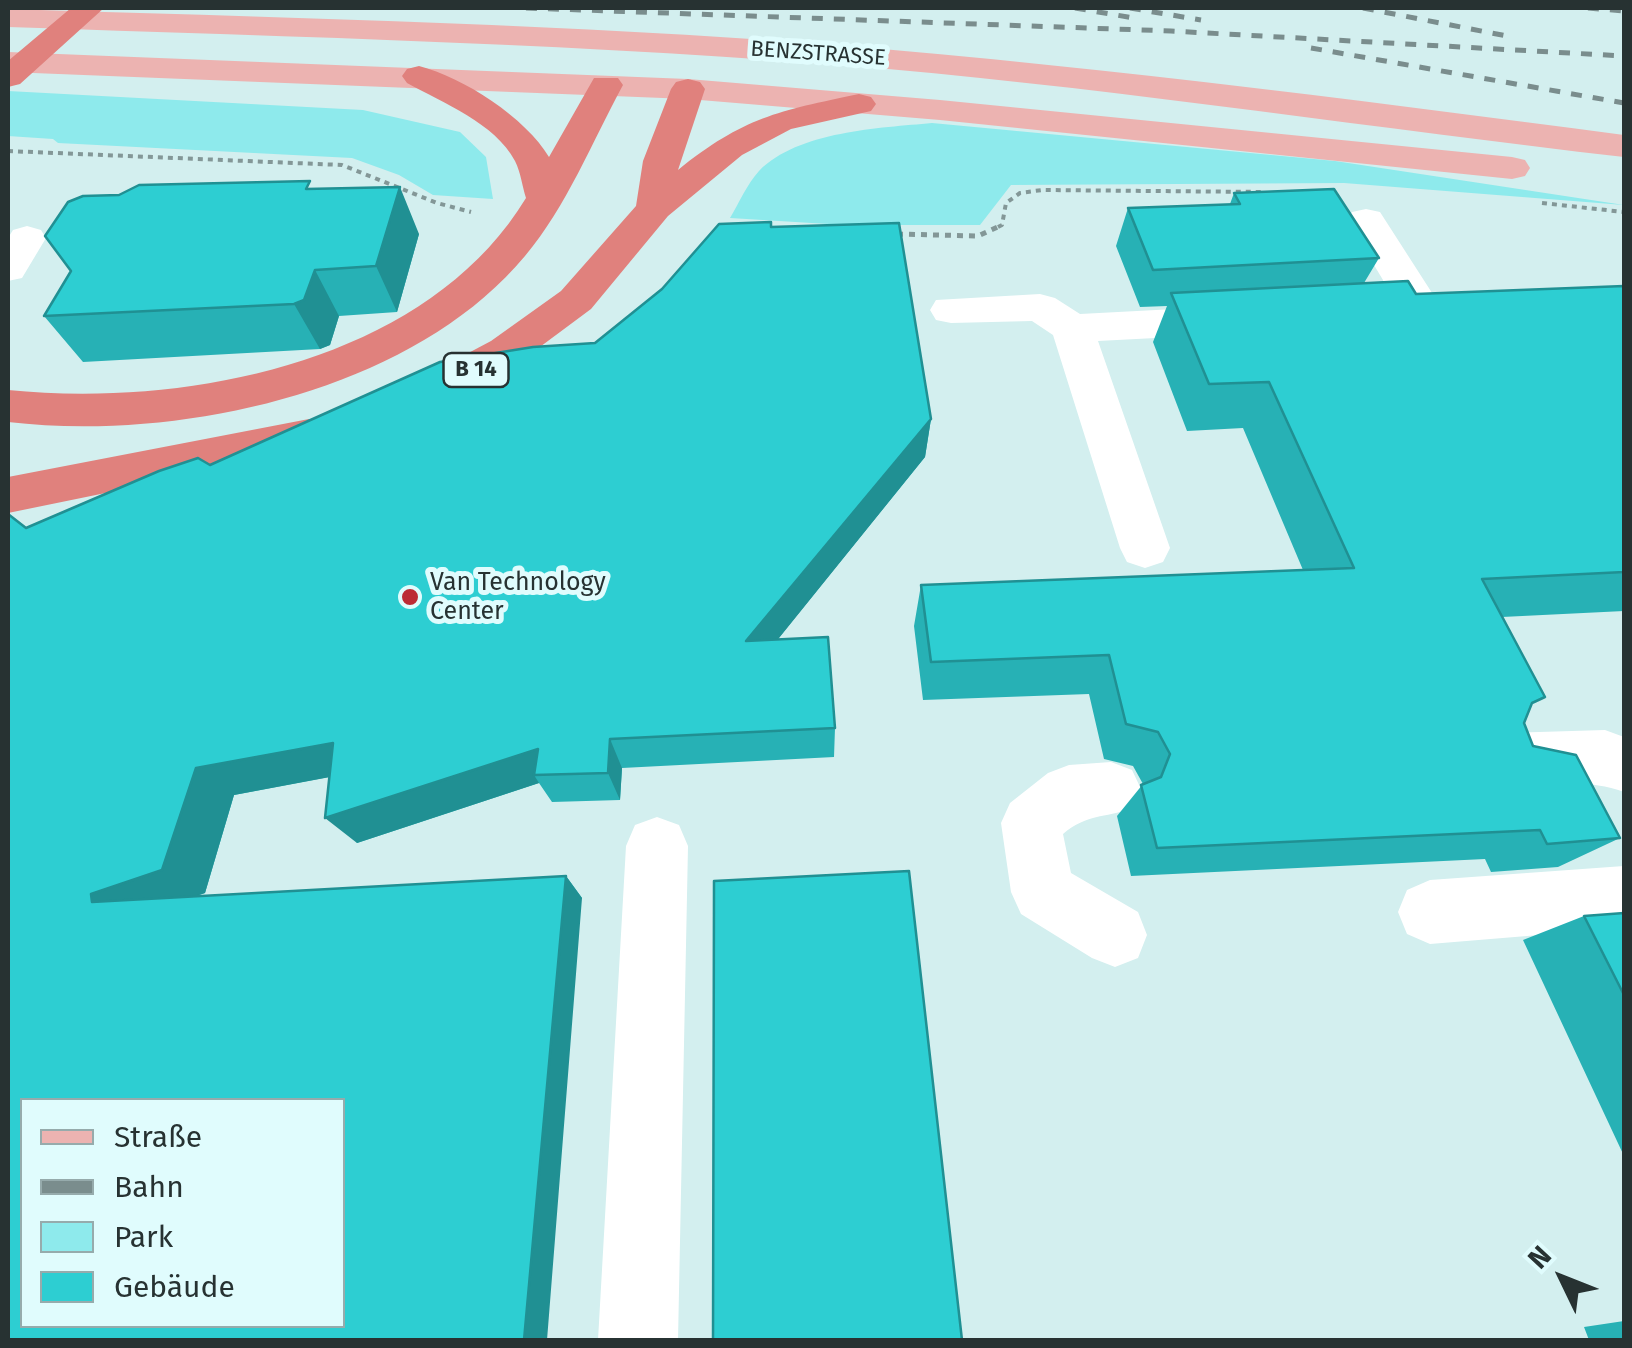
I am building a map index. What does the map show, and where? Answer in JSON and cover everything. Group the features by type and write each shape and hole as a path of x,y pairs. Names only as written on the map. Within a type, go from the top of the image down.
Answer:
{"highway":[{"path":"8,28 40,8"},
{"path":"14,67 89,8"},
{"path":"420,76 517,138 540,173 544,196"},
{"path":"8,406 94,412 142,410 225,397 342,360 417,324 454,300 512,248 606,85"},
{"path":"655,208 661,161 688,90"},
{"name":"B 14","path":"408,402 506,352 576,300 655,208 715,157 751,133 799,115 859,104"},
{"path":"8,494 246,451 342,426"}],"main road":[{"name":"BENZSTRASSE","path":"8,18 450,33 971,67 1291,102 1624,146"},
{"path":"420,76 478,58 477,50 450,33"},
{"path":"606,85 662,44 688,90"},
{"name":"BENZSTRASSE","path":"14,67 420,76 688,90 1624,180"}],"lane":[{"path":"1366,220 1422,310"},
{"path":"951,310 1040,307 1072,328 1267,318"},
{"path":"1072,328 1145,548"},
{"path":"1506,760 1606,756 1624,765"},
{"path":"1111,789 1069,792 1031,822 1043,892 1114,935"},
{"path":"638,1340 657,846"},
{"path":"1430,912 1624,897"}],"path":[{"path":"8,151 342,165 380,176 432,205 478,213"},
{"path":"888,234 978,236 1002,225 1006,203 1020,193 1042,190 1270,192"},
{"path":"1534,203 1624,212"}],"green space":[{"path":"8,91 363,110 460,132 486,157 493,199 433,195 399,175 352,158 58,143 53,139 8,136"},
{"path":"932,123 1335,161 1624,205 1344,183 1011,185 980,225 844,225 730,218 759,171 795,147 841,134"}],"building":[{"path":"310,181 306,189 400,187 376,266 315,270 304,300 294,304 44,316 71,271 45,236 68,202 83,196 119,195 139,185"},
{"path":"1334,189 1379,258 1153,270 1128,208 1240,204 1234,193"},
{"path":"771,222 771,227 899,223 931,419 746,641 828,637 835,728 610,739 608,773 534,775 538,749 325,818 333,743 196,768 162,870 91,894 92,902 566,876 524,1340 8,1340 8,514 26,528 159,471 198,458 210,465 440,362 533,347 595,343 662,289 719,224"},
{"path":"1408,281 1416,294 1624,286 1624,572 1482,579 1545,697 1532,703 1524,723 1533,746 1576,755 1620,838 1547,844 1540,830 1157,848 1141,785 1161,777 1170,754 1158,732 1126,724 1109,655 931,662 921,585 1354,568 1269,382 1209,384 1171,293"},
{"path":"909,871 962,1340 713,1340 714,881"},
{"path":"1624,913 1624,995 1584,916"}],"railway":[{"path":"526,8 1171,31 1624,56"},
{"path":"1075,8 1134,18"},
{"path":"1130,8 1201,20"},
{"path":"1363,8 1507,36"},
{"path":"1588,8 1624,11"},
{"path":"1311,48 1624,103"}],"place":[{"name":"Van Technology Center","path":"410,597"}]}
